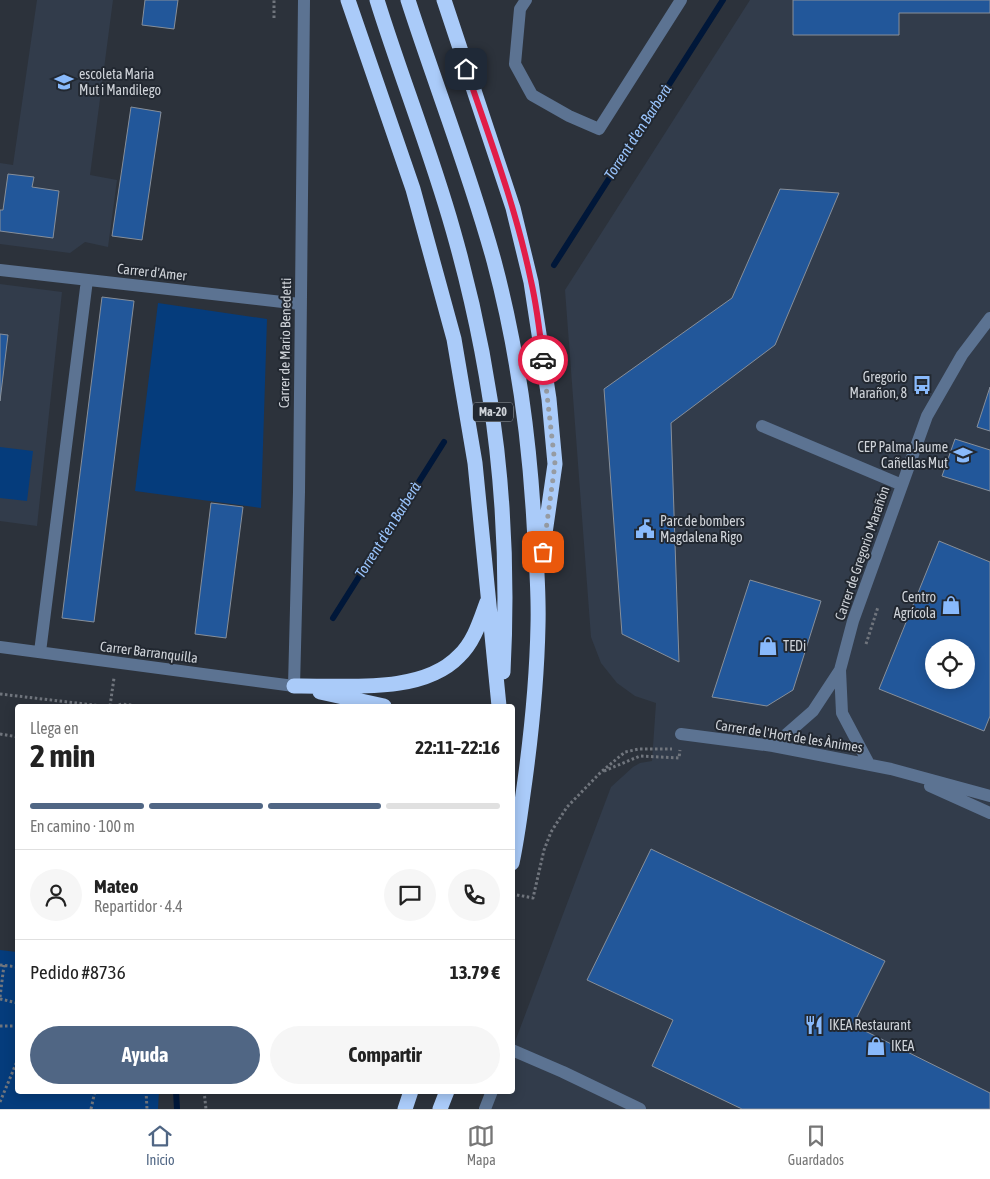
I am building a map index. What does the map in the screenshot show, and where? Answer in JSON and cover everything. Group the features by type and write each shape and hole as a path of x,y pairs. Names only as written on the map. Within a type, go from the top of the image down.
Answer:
{"highway":[{"path":"348,0 413,189 454,339 475,463 500,704"},
{"name":"Ma-20","path":"377,0 453,230 468,284 490,391 502,491 505,555 506,610 500,704"},
{"name":"Ma-20","path":"408,0 478,207 507,314 527,430 538,587 538,625 533,726 521,822 515,849"},
{"path":"444,0 490,137 522,244 539,326 549,399 555,464 538,587"},
{"path":"294,686 377,685 416,680 433,675 448,667 469,644 488,600"},
{"path":"294,686 375,704"},
{"path":"404,1109 410,1094"},
{"path":"440,1109 447,1094"}],"street":[{"name":"Carrer de Mario Benedetti","path":"294,686 299,492 304,0"},
{"path":"526,0 520,9 515,64 532,95 569,116 599,129 681,0"},
{"name":"Carrer d'Amer","path":"0,270 300,304"},
{"path":"40,652 87,280"},
{"name":"Carrer de Gregorio Marañón","path":"869,764 842,713 840,670 853,621 927,416 962,355 990,318"},
{"path":"762,426 902,485"},
{"name":"Carrer Barranquilla","path":"0,647 294,686"},
{"name":"Carrer de Gregorio Marañón","path":"773,746 813,711 840,670"},
{"name":"Carrer de l'Hort de les Ànimes","path":"681,734 773,746 891,768 990,796"},
{"name":"Carrer de l'Hort de les Ànimes","path":"891,768 990,813"},
{"path":"515,1051 640,1109"},
{"path":"485,1109 491,1094"}],"path":[{"path":"274,0 274,18"},
{"path":"864,650 879,603"},
{"path":"112,704 116,662"},
{"path":"0,694 85,704"},
{"path":"0,734 15,736"},
{"path":"601,772 640,756 680,758 681,734"},
{"path":"515,895 533,898 544,850 551,832 567,807 601,772 625,752 639,749 664,748 686,750"},
{"path":"15,967 2,965 0,998 15,1002"},
{"path":"0,1026 15,1026"},
{"path":"0,1102 15,1067"},
{"path":"91,1109 94,1094"},
{"path":"146,1094 147,1109"},
{"path":"204,1094 206,1109"}],"shaded area":[{"name":"escoleta Maria Mut i Mandilego","path":"37,0 113,0 90,175 117,180 108,247 85,242 70,253 0,244 0,163 13,165"},
{"path":"750,0 990,0 990,1109 489,1109 495,1094 515,1094 515,1042 611,787 633,767 640,763 652,761 656,703 635,696 617,683 601,663 591,637 565,290"},
{"path":"0,284 62,292 37,526 0,521"},
{"path":"158,303 267,319 261,508 135,491"},
{"path":"0,447 33,451 27,501 0,498"},
{"path":"0,950 15,952 15,1094 159,1094 158,1109 0,1109"}],"building":[{"path":"145,0 178,0 174,29 142,25"},
{"path":"793,0 990,0 990,13 899,13 899,35 793,35"},
{"path":"131,107 161,112 142,240 112,236"},
{"path":"8,174 34,177 32,187 59,191 53,238 0,231 0,210 3,210"},
{"name":"Parc de bombers Magdalena Rigo","path":"780,189 839,193 775,345 671,423 679,662 622,634 604,389 732,298"},
{"path":"102,297 134,301 94,622 62,618"},
{"path":"0,334 8,335 0,401"},
{"path":"990,387 990,431 977,427"},
{"path":"955,439 990,450 990,491 942,476"},
{"path":"211,503 243,507 226,638 195,634"},
{"name":"Centro Agrícola","path":"939,541 990,562 990,716 984,731 879,689"},
{"name":"TEDi","path":"750,580 821,601 793,690 767,706 712,697"},
{"path":"651,849 885,961 853,1025 990,1093 990,1109 742,1109 652,1066 673,1020 587,980"}],"waterway":[{"name":"Torrent d'en Barberà","path":"554,265 723,0"},
{"name":"Torrent d'en Barberà","path":"333,618 444,442"},
{"name":"Torrent d'en Barberà","path":"176,1094 177,1109"}],"way so far":[{"path":"543,360 555,464 543,552"}],"place":[{"name":"escoleta Maria Mut i Mandilego","path":"64,82"},
{"name":"Gregorio Marañon, 8","path":"922,385"},
{"name":"CEP Palma Jaume Cañellas Mut","path":"963,455"},
{"name":"Parc de bombers Magdalena Rigo","path":"645,529"},
{"name":"Centro Agrícola","path":"951,605"},
{"name":"TEDi","path":"768,646"},
{"name":"IKEA Restaurant","path":"814,1025"},
{"name":"IKEA","path":"876,1046"}],"route":[{"path":"466,69 513,208 531,282 543,360"}]}
